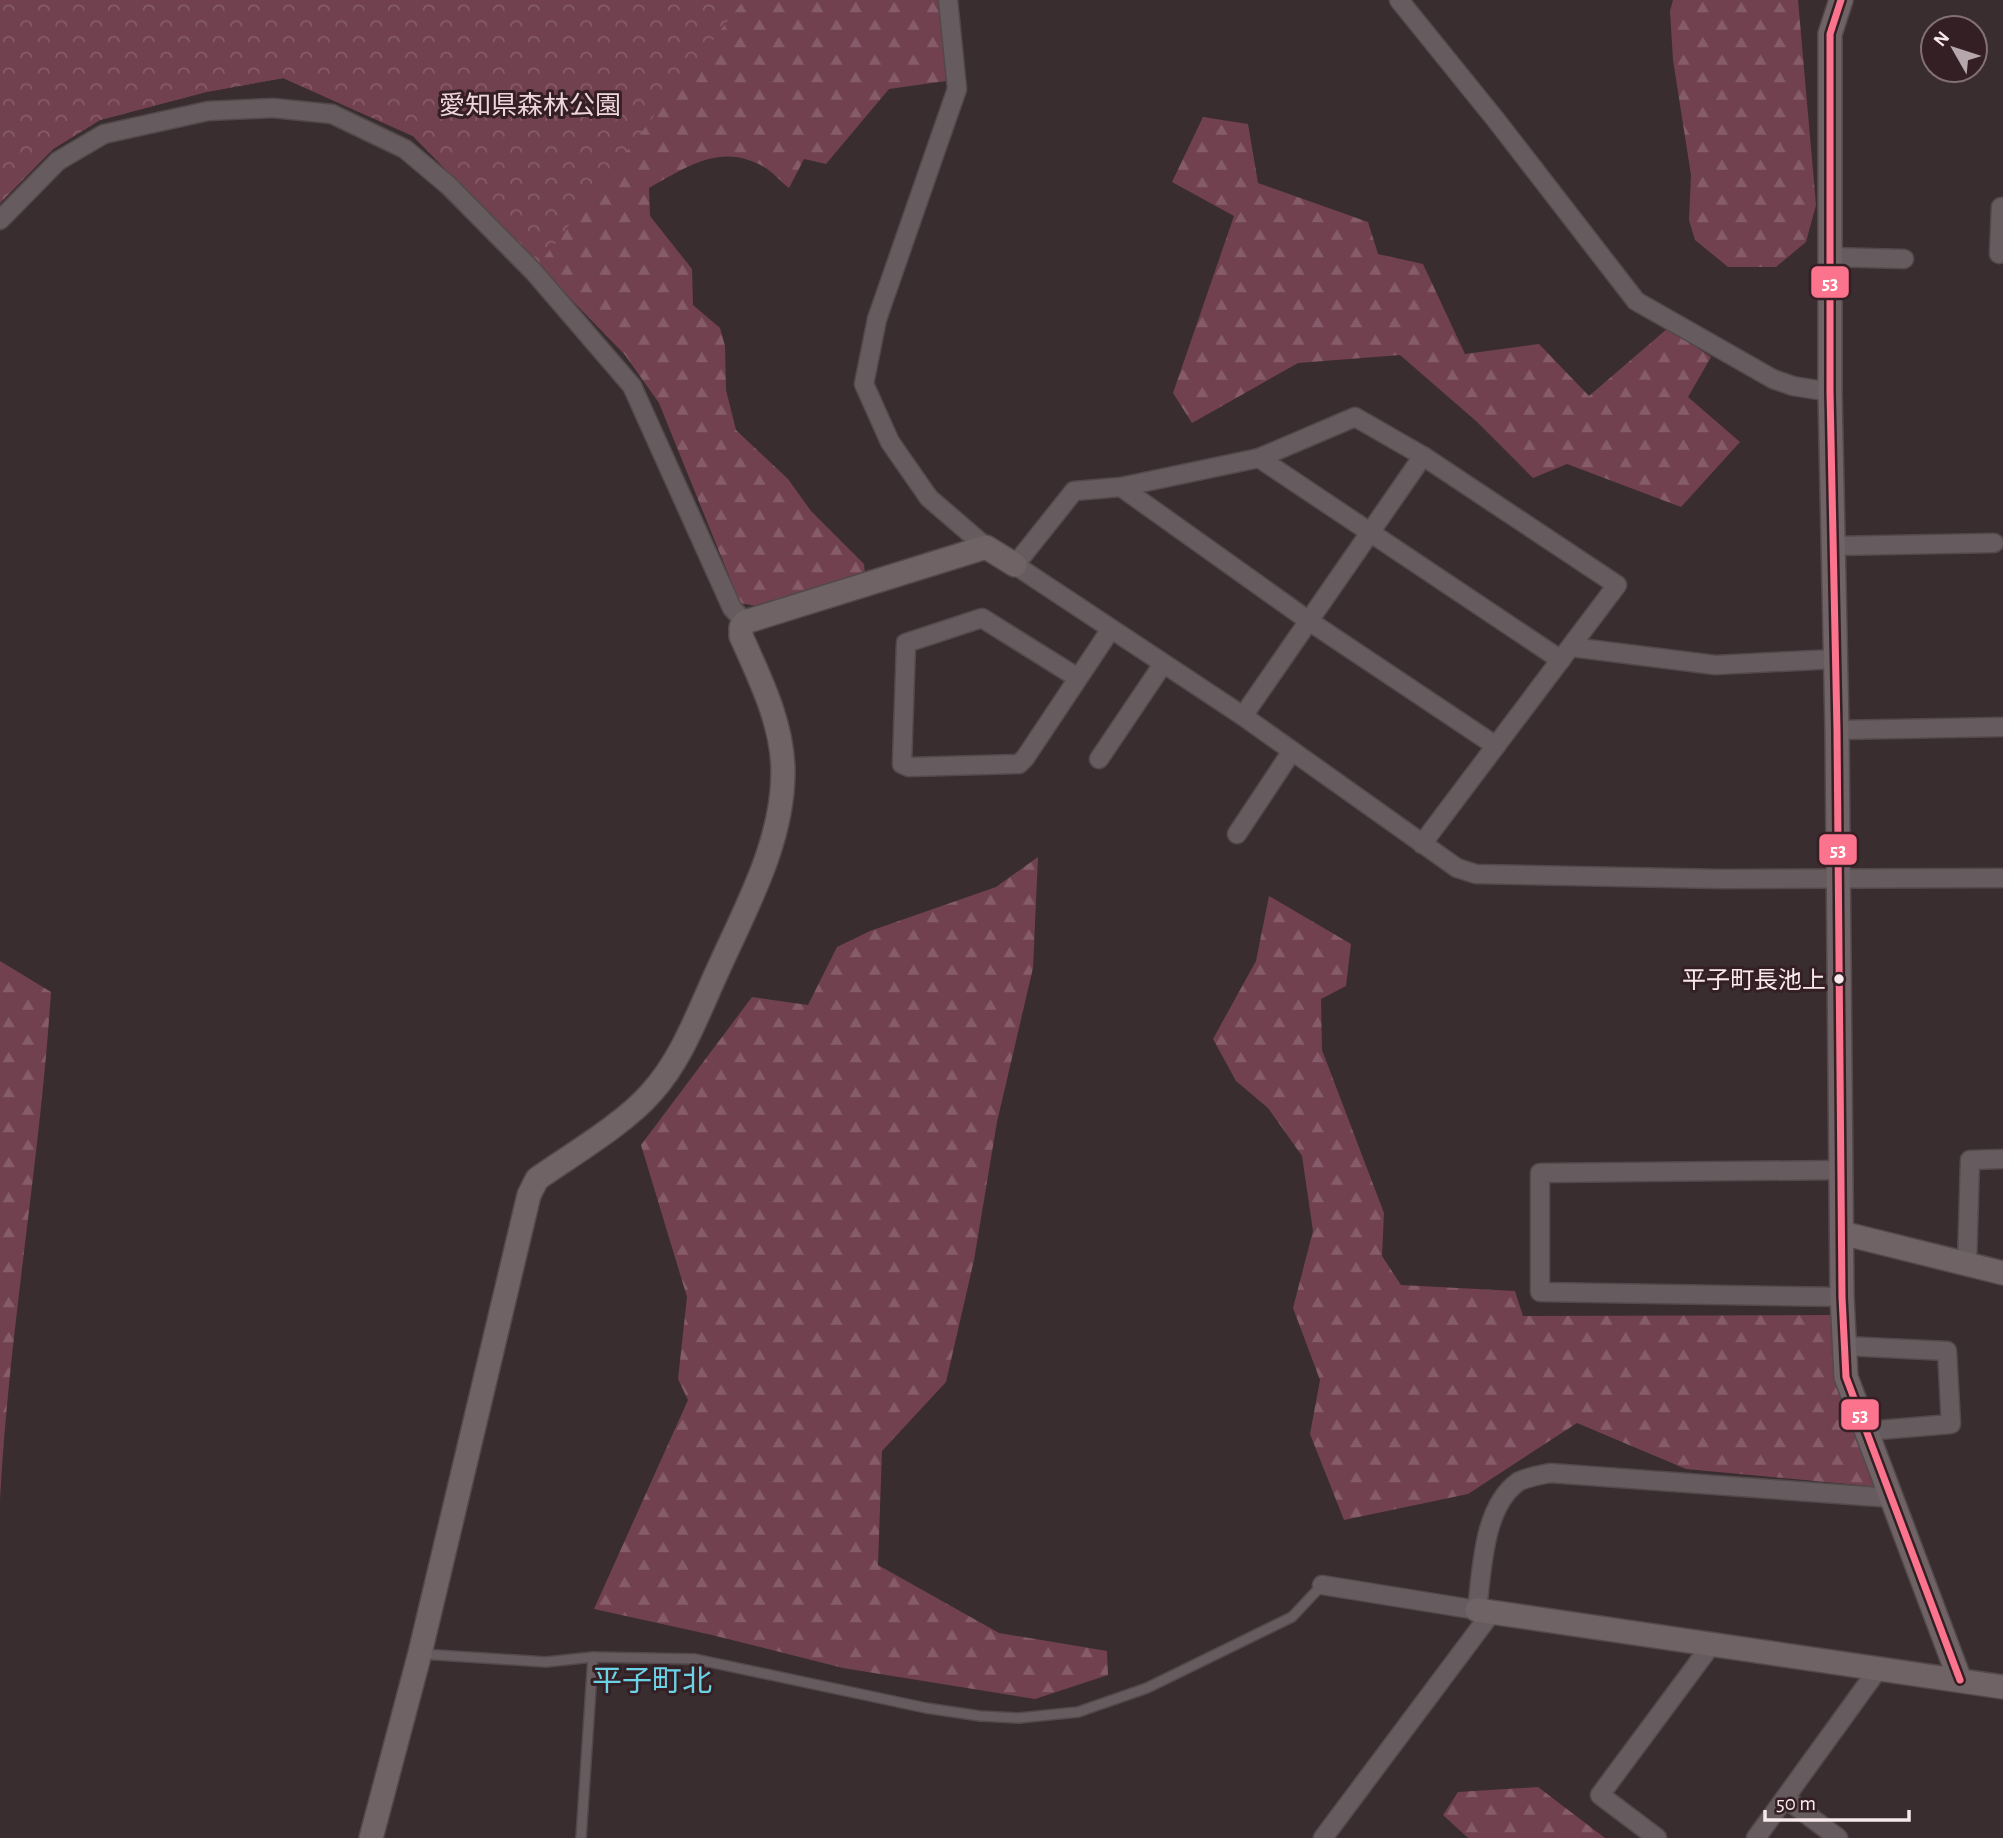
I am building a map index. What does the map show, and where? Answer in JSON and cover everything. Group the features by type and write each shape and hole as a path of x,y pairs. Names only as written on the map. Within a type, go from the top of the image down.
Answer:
{"street":[{"path":"948,0 957,89 877,319 864,384 890,443 929,498 986,547 1243,716 1457,869 1476,874 2003,878"},
{"path":"1399,0 1636,301 1773,379 1793,386 1830,391"},
{"path":"1841,0 1830,34 1830,391 1837,730 1842,1297 1846,1377 1960,1680"},
{"path":"0,220 58,161 104,134 208,111 273,108 332,114 405,149 449,186 533,271 632,386 732,608 744,622"},
{"path":"1999,254 2003,207"},
{"path":"1830,257 1904,259"},
{"path":"1014,565 1074,491 1121,487 1259,458 1355,417 1423,456 1616,585 1422,844"},
{"path":"1243,716 1423,456"},
{"path":"1259,458 1566,653 1715,665 1836,659"},
{"path":"1121,487 1309,621 1496,746"},
{"path":"1833,546 1994,544"},
{"path":"371,1838 420,1653 532,1186 537,1179 625,1116 652,1093 696,1022 767,858 776,826 783,770 772,710 741,636 741,627 744,622 986,547"},
{"path":"1078,678 982,618 905,643 902,764 909,767 1019,764 1078,678 1111,629"},
{"path":"1099,759 1163,664"},
{"path":"1837,730 2003,727"},
{"path":"1237,834 1292,751"},
{"path":"1967,1264 1970,1160 2003,1159"},
{"path":"1841,1170 1540,1173 1540,1292 1842,1297"},
{"path":"1842,1233 2003,1273"},
{"path":"1845,1346 1947,1351 1951,1424 1867,1431"},
{"path":"1323,1838 1484,1611 1489,1528 1496,1509 1519,1482 1550,1472 1893,1499"},
{"path":"1322,1585 2003,1687"},
{"path":"1657,1838 1600,1795 1712,1644"},
{"path":"1756,1838 1879,1668"},
{"path":"1785,1798 1838,1838"}],"lane":[{"path":"420,1653 546,1662 593,1657 695,1659 926,1708 980,1716 1019,1718 1078,1712 1147,1688 1292,1617 1322,1585"},
{"path":"581,1838 593,1657"}],"green space":[{"path":"0,0 940,0 946,81 889,89 826,164 804,159 789,188 764,167 748,160 719,157 677,172 649,188 650,216 692,269 693,305 720,328 725,346 726,390 736,430 788,479 811,511 864,564 865,574 756,606 740,603 659,403 625,355 413,136 283,78 206,92 100,120 53,149 0,203"},
{"name":"愛知県森林公園","path":"0,0 744,0 539,264 413,136 283,78 206,92 100,120 53,149 0,203"},
{"path":"1673,0 1798,0 1816,205 1806,242 1776,267 1728,267 1695,240 1689,220 1691,175 1673,60 1670,11"},
{"path":"1203,117 1248,124 1258,183 1368,222 1378,254 1423,264 1465,354 1539,344 1589,396 1668,328 1711,357 1688,397 1740,442 1681,507 1567,464 1533,478 1476,421 1400,355 1298,363 1192,423 1173,393 1234,216 1172,182"},
{"path":"1038,857 1033,968 997,1122 974,1260 946,1382 882,1451 878,1565 999,1633 1107,1651 1108,1675 1035,1699 843,1668 594,1609 688,1400 678,1379 687,1297 641,1145 752,997 808,1005 837,947 870,931 996,887"},
{"path":"1269,896 1351,944 1346,986 1321,999 1322,1050 1384,1213 1382,1256 1401,1285 1515,1291 1523,1316 1831,1315 1835,1378 1879,1487 1686,1469 1577,1423 1468,1494 1344,1520 1310,1434 1320,1380 1293,1308 1313,1231 1302,1156 1268,1108 1236,1081 1213,1039 1256,961"},
{"path":"0,961 51,992 40,1119 10,1373 0,1500"},
{"path":"1538,1787 1605,1838 1468,1838 1443,1815 1458,1792"}],"transit line":[{"name":"53","path":"1841,0 1830,34 1830,392 1837,730 1842,1297 1846,1377 1960,1680"}],"place":[{"name":"平子町長池上","path":"1839,979"}],"district":[{"name":"平子町北","path":"652,1681"}]}
